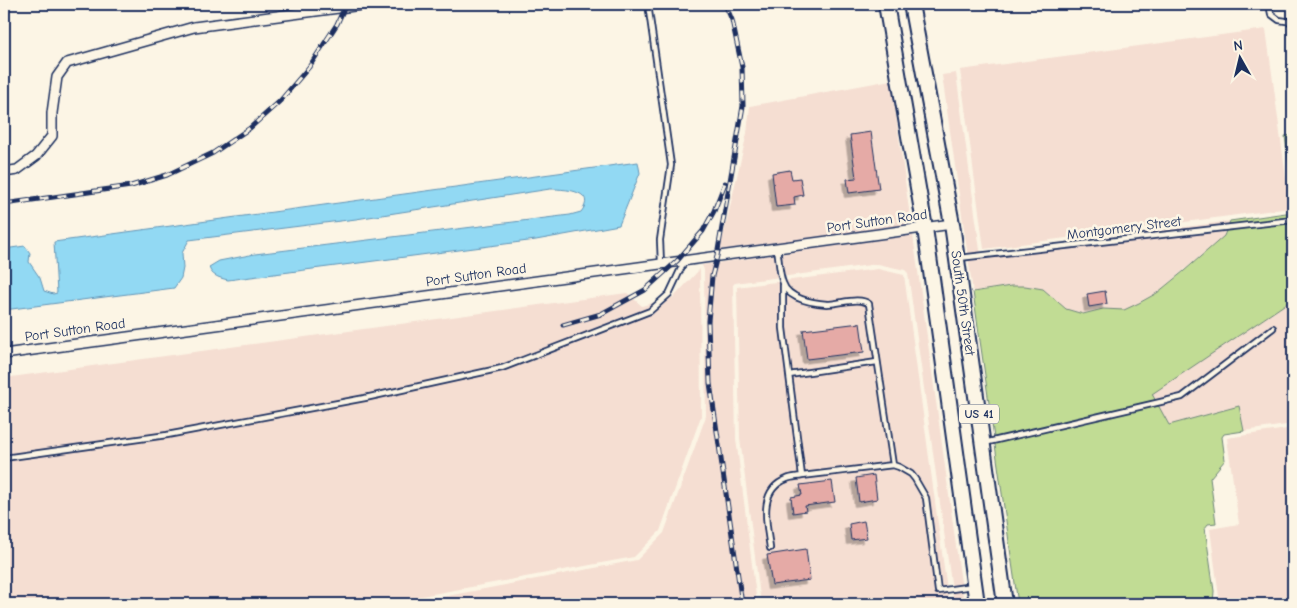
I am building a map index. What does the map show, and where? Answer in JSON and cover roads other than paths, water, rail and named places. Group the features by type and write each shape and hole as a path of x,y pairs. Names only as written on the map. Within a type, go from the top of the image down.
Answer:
{"main road":[{"name":"South 50th Street","path":"886,4 925,228 977,604"},
{"name":"South 50th Street","path":"911,4 952,224 1005,604"}],"street":[{"path":"4,172 17,170 36,156 52,136 52,113 57,77 68,63 194,27 369,4"},
{"name":"Port Sutton Road","path":"4,354 952,224"}],"lane":[{"path":"648,4 671,166 660,240 661,264"},
{"path":"1269,4 1271,14 1279,20 1293,22"},
{"name":"Montgomery Street","path":"957,258 1293,220"},
{"path":"777,248 783,285 783,328 802,476"},
{"path":"4,458 166,435 365,398 502,368 650,311 669,294 684,260"},
{"path":"783,285 793,295 808,301 827,304 860,300 867,302 870,308 893,465"},
{"path":"983,443 1182,397 1273,328"},
{"path":"789,374 877,362"},
{"path":"770,548 766,504 769,494 780,482 802,476 893,465 899,466 911,474 926,498 938,591 974,586"}],"water":[{"path":"638,162 640,173 619,225 536,240 228,280 214,275 209,267 219,261 255,254 570,215 581,212 585,205 585,199 582,195 570,190 550,189 356,219 189,240 182,253 183,268 181,278 174,288 4,310 4,249 25,246 30,253 29,262 40,278 44,291 53,294 57,293 54,242"}],"railway":[{"path":"4,204 131,186 167,175 213,153 250,128 280,101 309,67 337,24 346,4"},
{"path":"725,4 732,20 742,67 743,106 712,276 708,321 710,383 742,604"},
{"path":"563,325 601,314 645,290 677,261 703,231 714,211 725,183"}]}
